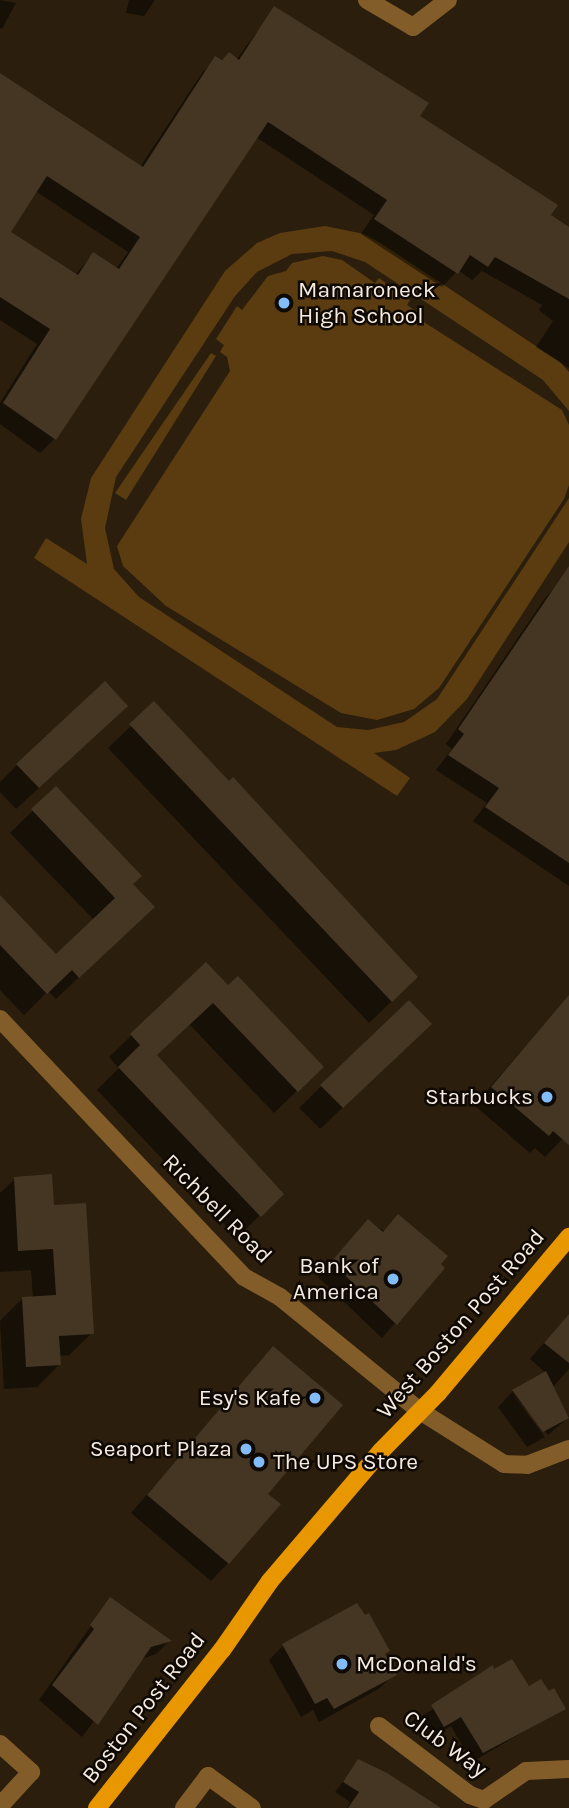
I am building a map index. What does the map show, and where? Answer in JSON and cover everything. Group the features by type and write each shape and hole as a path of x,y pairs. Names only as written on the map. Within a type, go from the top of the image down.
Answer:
{"main road":[{"name":"West Boston Post Road","path":"230,1638 270,1581 569,1237"},
{"name":"Boston Post Road","path":"97,1808 230,1638"}],"street":[{"path":"367,0 414,27 449,0"},
{"name":"Richbell Road","path":"0,1019 244,1277 279,1297 420,1411 504,1464 527,1465 569,1449"},
{"name":"Club Way","path":"379,1726 483,1804"},
{"path":"0,1744 31,1772 0,1806"},
{"path":"483,1804 526,1771 569,1769"},
{"path":"184,1808 208,1776 252,1808"}],"shaded area":[{"path":"325,226 364,234 382,244 560,362 569,372 569,411 543,380 365,262 332,251 292,254 257,272 235,296 116,477 105,528 114,569 139,597 337,727 368,730 404,722 437,699 569,498 569,542 467,699 435,732 396,750 374,753 410,778 397,796 34,558 46,538 87,564 81,519 91,478 225,271 257,243 280,233"},
{"path":"323,256 342,260 375,283 379,278 410,300 407,305 417,312 416,317 562,410 569,425 569,485 564,499 439,688 414,709 377,720 341,713 166,606 123,566 117,546 230,371 227,357 220,352 224,345 216,339 237,306 242,310 268,276 286,271 292,263"},
{"path":"211,353 216,356 126,500 115,493"}],"building":[{"path":"274,6 429,103 420,116 558,205 551,215 569,227 569,299 495,257 488,267 470,255 458,274 374,219 387,200 268,122 56,440 3,403 50,329 0,297 0,73 143,167 215,56 222,60 229,52 239,60","holes":["47,176 140,237 119,269 93,252 78,275 11,232"]},
{"path":"569,566 569,863 485,807 499,788 448,755 464,734 458,729"},
{"path":"105,681 128,706 39,788 16,764"},
{"path":"154,701 229,781 233,777 418,977 392,1002 129,724"},
{"path":"56,786 142,876 133,884 155,907 79,978 72,970 47,994 0,945 0,895 56,954 115,898 31,809"},
{"path":"206,962 228,985 238,976 324,1067 298,1092 213,1003 157,1055 284,1194 261,1217 118,1067 140,1045 130,1034"},
{"path":"569,995 569,1145 553,1131 549,1136 491,1087"},
{"path":"409,1000 432,1024 343,1108 320,1085"},
{"path":"52,1174 54,1205 86,1203 94,1334 59,1336 61,1365 26,1367 22,1297 56,1295 53,1249 18,1251 14,1177"},
{"name":"Bank of America","path":"398,1214 448,1256 441,1264 445,1268 397,1325 331,1262 368,1219 383,1232"},
{"path":"569,1314 569,1363 544,1343"},
{"name":"Seaport Plaza","path":"273,1346 343,1405 268,1494 281,1504 229,1564 147,1495"},
{"path":"546,1371 569,1418 543,1432 512,1390"},
{"path":"110,1597 172,1641 151,1647 98,1725 52,1685 94,1629 90,1625"},
{"name":"McDonald's","path":"357,1603 365,1615 369,1613 390,1651 385,1654 397,1675 334,1709 327,1698 315,1704 282,1644"},
{"path":"512,1659 529,1686 541,1679 549,1691 554,1688 566,1709 483,1753 461,1717 444,1727 431,1705 493,1665 494,1669"},
{"path":"358,1759 387,1773 441,1808 348,1808 359,1792 343,1782"}],"place":[{"name":"Mamaroneck High School","path":"284,303"},
{"name":"Starbucks","path":"547,1097"},
{"name":"Bank of America","path":"393,1279"},
{"name":"Esy's Kafe","path":"315,1398"},
{"name":"Seaport Plaza","path":"246,1449"},
{"name":"The UPS Store","path":"259,1462"},
{"name":"McDonald's","path":"342,1664"}]}
